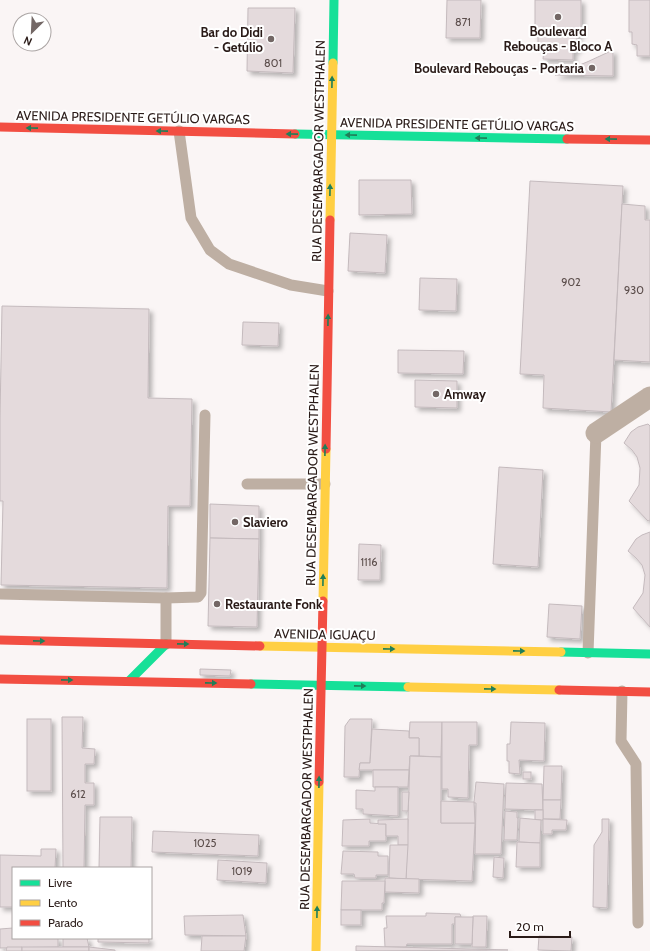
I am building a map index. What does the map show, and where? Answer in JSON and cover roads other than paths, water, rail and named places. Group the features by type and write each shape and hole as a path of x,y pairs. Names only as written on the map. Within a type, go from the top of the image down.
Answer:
{"main road":[{"name":"RUA DESEMBARGADOR WESTPHALEN","path":"316,951 334,0"},
{"name":"AVENIDA PRESIDENTE GETÚLIO VARGAS","path":"0,127 331,135 650,140"},
{"name":"AVENIDA IGUAÇU","path":"0,640 588,653 648,656"},
{"path":"129,681 166,644"},
{"path":"0,679 650,692"}],"street":[{"path":"596,433 650,397"}],"lane":[{"path":"179,131 191,218 210,250 230,264 284,283 328,291"},
{"path":"0,594 166,598 192,598 198,596 201,592 204,492 204,415"},
{"path":"588,653 596,433"},
{"path":"247,484 325,484"},
{"path":"166,598 166,644"},
{"path":"622,691 621,741 636,764 638,923"}],"place":[{"name":"Boulevard Rebouças - Bloco A","path":"558,17"},
{"name":"Bar do Didi - Getúlio","path":"271,39"},
{"name":"Boulevard Rebouças - Portaria","path":"592,68"},
{"name":"Amway","path":"436,394"},
{"name":"Slaviero","path":"235,522"},
{"name":"Restaurante Fonk","path":"217,604"}]}
